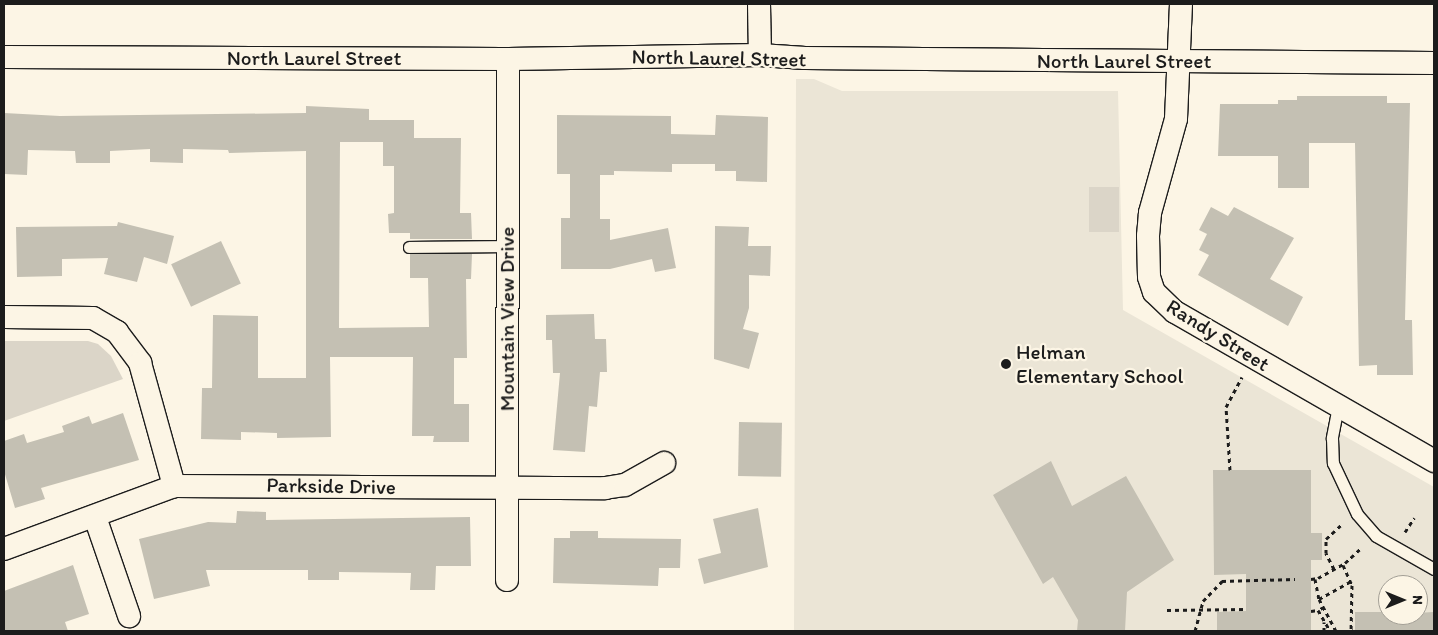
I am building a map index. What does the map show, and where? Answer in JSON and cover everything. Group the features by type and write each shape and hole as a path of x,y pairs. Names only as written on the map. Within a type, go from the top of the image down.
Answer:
{"street":[{"path":"759,4 760,55"},
{"name":"Randy Street","path":"1181,4 1181,62 1176,119 1150,213 1147,260 1154,292 1175,312 1434,461"},
{"name":"North Laurel Street","path":"4,57 508,59 760,55 805,58 1181,62 1434,62"},
{"name":"Mountain View Drive","path":"507,580 508,59"},
{"path":"4,317 93,318 117,332 140,363 174,486"},
{"name":"Parkside Drive","path":"4,549 95,517 174,486 507,487 625,485 664,463"},
{"path":"95,517 129,616"}],"lane":[{"path":"409,247 508,246"},
{"path":"1338,406 1332,438 1333,463 1357,514 1376,536 1434,569"}],"path":[{"path":"1230,470 1226,407 1242,376"},
{"path":"1334,569 1326,553 1326,540 1347,520"},
{"path":"1336,631 1319,598 1313,579 1342,565 1367,542"},
{"path":"1342,565 1351,580 1351,631"},
{"path":"1194,631 1199,610 1208,594 1222,581 1295,579"},
{"path":"1319,598 1351,580"},
{"path":"1311,610 1318,610 1324,607"},
{"path":"1167,610 1246,609"},
{"path":"1318,610 1330,631"},
{"path":"1324,621 1324,631"}],"shaded area":[{"name":"Helman Elementary School","path":"796,79 814,79 842,91 1118,91 1123,310 1434,487 1434,631 794,631"},
{"path":"1089,187 1119,187 1119,232 1089,232"},
{"path":"4,341 88,341 98,344 111,356 123,379 4,421"}],"building":[{"path":"1297,96 1387,96 1387,103 1410,103 1405,320 1412,320 1413,375 1377,375 1377,365 1359,366 1355,143 1309,143 1309,188 1278,188 1278,156 1218,156 1220,104 1278,104 1278,100 1297,100"},
{"path":"306,106 369,109 369,120 414,120 414,138 461,138 460,213 471,213 472,239 410,239 410,233 389,233 388,214 394,213 394,166 383,166 383,142 340,142 339,328 429,327 428,278 410,278 410,254 472,254 471,279 466,279 467,358 454,358 454,404 469,404 469,442 433,442 434,436 412,436 413,357 330,357 331,437 277,438 277,433 241,432 241,440 201,439 202,388 212,388 213,315 258,316 258,378 306,378 306,151 229,153 228,150 183,149 183,163 150,162 150,149 110,151 110,163 76,163 75,151 28,150 27,175 4,174 4,113 60,116 306,113"},
{"path":"557,115 671,116 671,134 715,135 716,115 768,117 767,182 736,181 736,171 715,171 715,164 672,164 672,172 614,171 614,175 600,175 600,219 610,219 610,240 668,228 676,268 655,272 652,259 610,269 561,269 561,218 570,218 570,174 557,174"},
{"path":"1211,207 1228,216 1234,207 1294,238 1270,279 1303,297 1288,326 1198,275 1209,255 1199,250 1207,234 1199,230"},
{"path":"118,222 174,236 167,264 144,257 137,282 104,274 108,258 62,259 62,276 17,277 16,227 117,226"},
{"path":"715,226 749,227 748,246 771,246 770,276 749,275 749,308 743,329 759,333 749,369 714,359"},
{"path":"221,241 241,284 191,307 171,264"},
{"path":"594,314 595,339 606,339 607,372 600,372 597,407 589,406 585,452 553,450 560,373 553,373 552,340 546,340 546,315"},
{"path":"123,413 139,460 41,488 45,499 15,508 4,471 4,441 24,434 27,443 64,432 62,426 89,416 92,424"},
{"path":"739,422 782,423 781,477 738,476"},
{"path":"1051,461 1072,506 1126,476 1174,560 1127,592 1125,631 1077,631 1078,620 1053,577 1043,584 993,495"},
{"path":"1213,470 1311,470 1311,533 1322,533 1322,560 1311,560 1311,631 1217,631 1217,612 1246,611 1246,574 1214,575"},
{"path":"758,508 768,567 704,584 698,559 721,553 713,519"},
{"path":"237,511 266,512 266,520 470,517 471,566 436,566 435,590 410,590 411,573 339,572 339,580 308,580 308,570 206,570 210,586 154,599 139,539 208,522 236,523"},
{"path":"570,531 598,531 598,538 681,539 680,568 659,568 658,586 553,583 554,538 570,538"},
{"path":"73,565 89,614 65,622 68,631 4,631 4,591"},
{"path":"1355,612 1378,612 1378,625 1428,625 1428,612 1433,612 1433,631 1355,631"}],"place":[{"name":"Helman Elementary School","path":"1006,364"}]}
